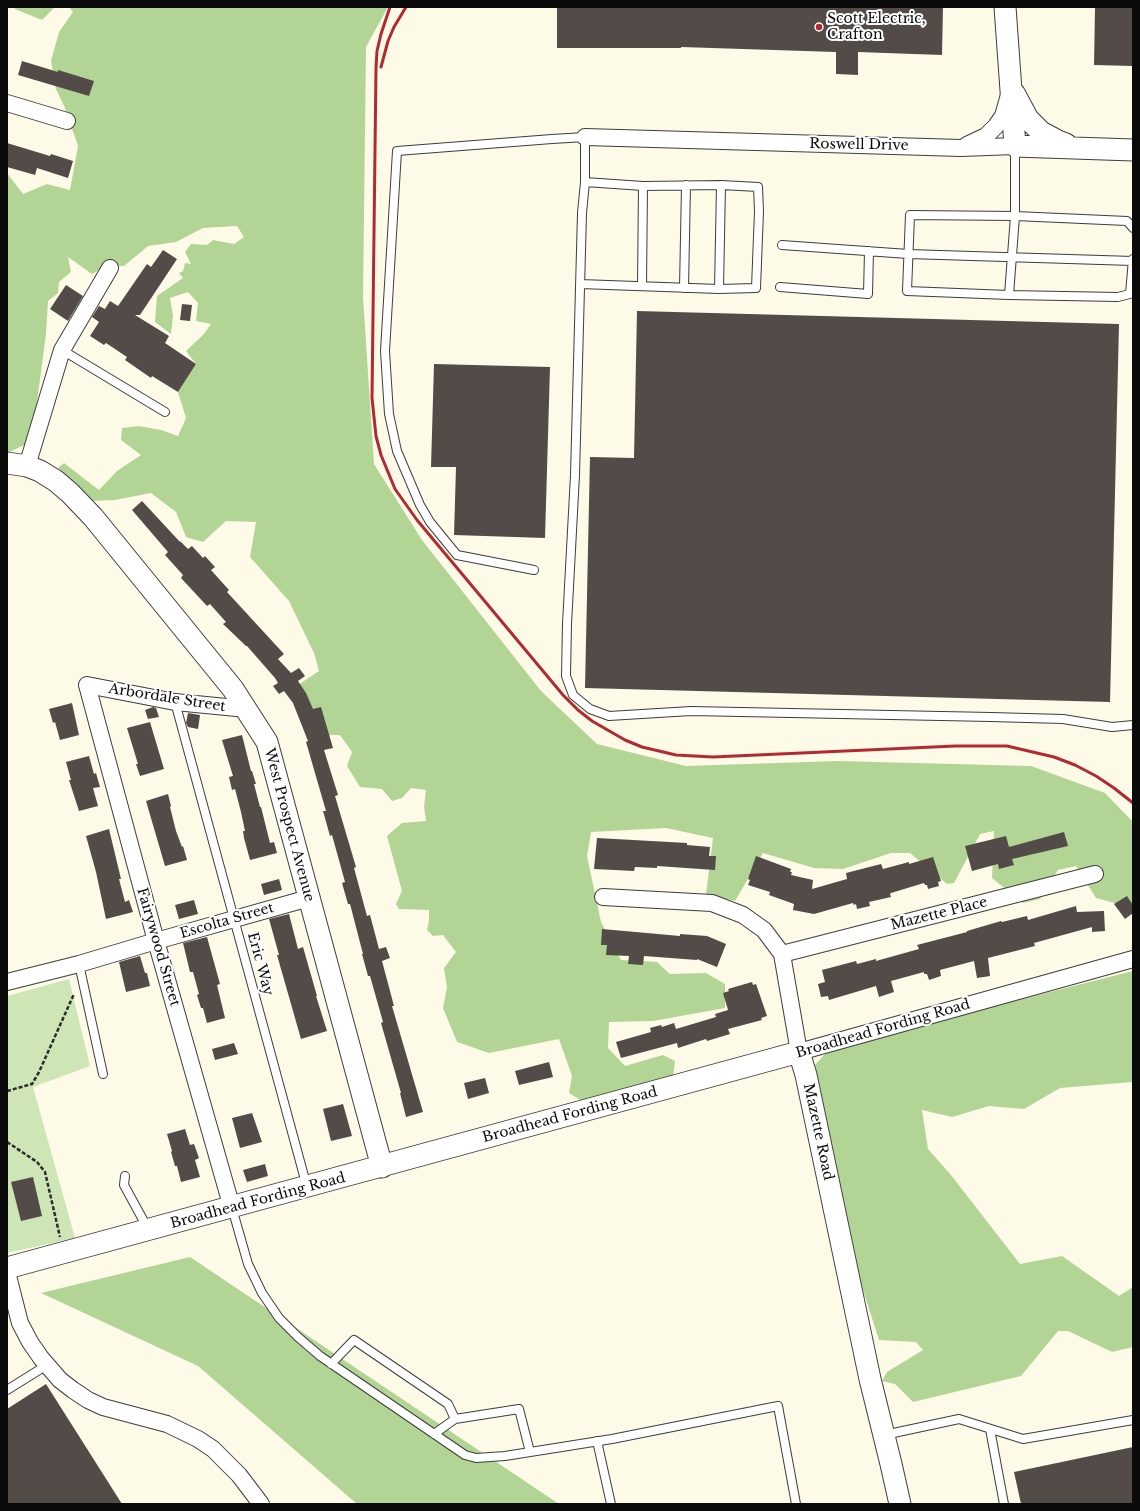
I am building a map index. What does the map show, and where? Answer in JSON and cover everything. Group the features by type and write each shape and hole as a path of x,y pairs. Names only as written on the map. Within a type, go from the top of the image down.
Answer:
{"street":[{"path":"1004,7 1016,146"},
{"path":"961,148 986,136 996,126 1003,116 1011,88"},
{"path":"1011,88 1028,119 1041,132 1058,142 1082,148"},
{"path":"7,103 67,121"},
{"name":"Roswell Drive","path":"585,137 961,148 1016,146 1133,150"},
{"path":"27,466 62,350 110,268"},
{"name":"West Prospect Avenue","path":"7,463 27,466 40,471 56,481 93,517 233,689 267,742 382,1167"},
{"name":"Arbordale Street","path":"87,684 175,702 247,709"},
{"name":"Fairywood Street","path":"87,684 156,941 232,1208"},
{"name":"Mazette Place","path":"782,954 1095,874"},
{"name":"Mazette Road","path":"603,897 712,903 743,915 764,930 782,954 799,1052 806,1075 870,1379 900,1504"},
{"name":"Escolta Street","path":"7,982 79,964 234,918 309,898"},
{"name":"Broadhead Fording Road","path":"7,1268 382,1167 1133,959"},
{"path":"7,1272 20,1323 30,1342 60,1380 88,1400 115,1410 167,1424 198,1439 212,1449 240,1475 261,1504"}],"lane":[{"path":"534,570 456,555 430,522 420,505 397,451 389,414 385,351 397,151 585,137 585,182 582,213 575,475 567,624 566,676 573,695 590,708 609,716 691,711 1056,719 1112,727 1133,725"},
{"path":"1009,295 1015,216 1016,146"},
{"path":"580,284 719,289 756,288 759,212 758,187 721,185 643,186 585,182"},
{"path":"684,288 686,185"},
{"path":"719,289 721,185"},
{"path":"642,286 643,186"},
{"path":"782,245 908,254 1133,260 1130,294 1118,297 907,291 908,254 910,215 1015,216 1127,221 1133,228"},
{"path":"780,287 868,294 869,251"},
{"path":"62,350 165,412"},
{"name":"Eric Way","path":"175,702 307,1187"},
{"path":"79,964 103,1074"},
{"path":"125,1176 124,1185 148,1230"},
{"path":"232,1208 248,1264 262,1293 279,1318 298,1337 331,1364 465,1455 476,1458 505,1456 597,1441 778,1406 796,1504"},
{"path":"331,1364 354,1340 448,1404 455,1419"},
{"path":"7,1390 47,1365"},
{"path":"434,1434 455,1419 519,1409 530,1452"},
{"path":"884,1435 959,1419 1023,1439 1133,1420"},
{"path":"990,1429 1004,1504"},
{"path":"597,1441 611,1504"}],"path":[{"path":"7,1091 32,1084 76,991 84,989"},
{"path":"7,1142 37,1162 45,1172 64,1253"}],"green space":[{"path":"15,7 55,7 42,20 15,9"},
{"path":"69,7 388,7 366,47 363,297 374,464 422,540 541,691 597,744 686,766 837,761 1031,766 1105,793 1133,822 1133,908 1096,898 1076,866 1058,870 1040,899 1023,903 992,878 994,831 980,834 954,883 947,884 910,853 891,853 843,869 814,868 763,853 735,901 706,894 713,838 666,828 591,832 587,856 601,922 621,960 657,962 670,974 706,973 725,984 725,1008 653,1021 609,1022 608,1048 625,1066 663,1055 675,1061 673,1078 582,1101 569,1093 572,1076 559,1039 489,1053 457,1042 443,1008 447,987 444,968 456,952 443,935 433,936 427,930 429,910 399,909 396,904 402,891 387,836 402,823 426,821 424,807 426,790 411,788 402,798 392,801 382,789 360,787 347,766 352,752 340,735 316,735 295,687 319,671 314,653 289,601 250,557 256,522 226,521 203,542 186,537 176,512 151,493 115,500 91,501 58,468 64,463 99,490 117,471 141,455 121,440 122,428 139,426 161,430 178,436 186,418 178,392 196,364 186,351 204,334 211,324 196,321 198,303 188,292 170,298 173,316 171,334 155,322 157,296 183,278 179,273 183,271 185,263 191,264 185,252 191,244 207,245 213,240 234,244 244,237 237,226 203,228 176,242 148,246 124,266 106,266 92,274 68,257 71,272 59,282 58,293 48,301 46,334 37,402 37,418 31,442 7,453 7,173 23,194 47,184 70,190 78,146 65,108 56,89 51,61 59,32 73,12"},
{"path":"1133,971 1133,1082 1060,1088 1024,1109 989,1106 952,1117 922,1110 928,1149 951,1175 1020,1264 1062,1256 1119,1296 1133,1287 1133,1347 1112,1352 1068,1331 1058,1331 1021,1376 913,1402 895,1384 882,1381 887,1372 923,1350 916,1342 879,1340 856,1268 822,1110 815,1065 826,1053 971,1012"},
{"path":"69,979 90,1066 33,1087 75,1238 7,1253 7,996"},
{"path":"190,1257 559,1504 357,1504 198,1366 41,1293"}],"building":[{"name":"Scott Electric, Crafton","path":"557,7 943,7 942,55 858,52 858,75 836,74 836,52 681,47 557,48"},
{"path":"1095,7 1133,7 1133,66 1094,65"},
{"path":"22,61 94,81 89,96 18,75"},
{"path":"7,143 50,156 51,154 73,161 68,178 37,168 35,175 7,167"},
{"path":"163,250 177,259 140,315 135,315 169,336 165,343 196,364 178,392 152,376 151,378 125,360 127,357 106,343 104,345 90,336 99,322 92,317 99,306 105,309 110,301 118,306 147,264 151,267"},
{"path":"66,285 83,296 68,321 50,309"},
{"path":"182,304 192,305 190,321 180,320"},
{"path":"637,311 1119,324 1110,702 585,688 590,457 634,458"},
{"path":"434,364 550,367 545,538 454,535 456,467 431,467"},
{"path":"142,501 180,542 188,549 192,546 203,558 205,556 215,567 211,570 229,590 227,592 284,654 278,659 291,673 299,668 305,676 298,681 306,693 313,709 321,707 333,748 324,750 338,795 335,796 356,867 354,868 367,916 370,915 379,949 386,947 390,958 382,961 394,1006 392,1006 423,1112 406,1117 401,1093 381,1023 383,1022 370,976 368,976 350,904 348,904 342,883 345,882 332,835 330,836 323,811 326,811 306,742 308,741 293,703 284,691 279,694 273,686 278,683 275,678 247,646 223,624 226,622 210,604 207,606 181,578 183,575 165,555 168,552 132,510"},
{"path":"72,703 79,735 60,740 55,722 53,723 49,709"},
{"path":"153,707 156,708 159,717 148,719 145,710"},
{"path":"188,713 200,715 198,729 188,727 186,723"},
{"path":"150,722 164,769 140,776 136,764 138,764 127,728"},
{"path":"242,735 251,771 256,784 254,784 270,843 274,842 277,853 250,860 244,838 243,831 245,831 241,812 235,789 232,790 229,777 233,776 222,740"},
{"path":"89,756 94,774 96,773 100,787 93,788 98,806 79,811 69,780 71,780 66,762"},
{"path":"168,794 176,831 182,847 183,846 187,860 165,866 146,801"},
{"path":"109,829 125,902 129,900 133,912 106,919 96,872 86,836"},
{"path":"1064,832 1068,846 1012,859 1014,865 999,869 998,864 972,871 965,846 1006,836 1009,847"},
{"path":"597,838 687,843 687,845 710,847 709,856 716,856 715,870 657,866 657,868 635,867 634,871 594,869"},
{"path":"756,856 791,869 791,875 813,880 812,889 847,879 846,873 881,864 883,869 909,862 909,864 933,857 941,881 938,882 939,886 928,889 927,885 924,883 891,893 891,897 869,902 870,906 857,909 856,904 854,905 853,903 814,914 793,910 794,904 769,895 770,892 748,885 750,880 748,879"},
{"path":"279,879 282,890 264,895 261,884"},
{"path":"1127,896 1133,905 1133,913 1125,919 1114,904"},
{"path":"194,900 198,914 179,919 175,905"},
{"path":"1076,906 1077,912 1104,911 1105,931 1092,932 1092,927 1034,943 1035,946 988,958 990,976 977,978 974,961 940,970 941,976 929,980 927,974 924,974 924,972 891,981 894,992 879,997 876,986 829,1000 828,996 821,997 818,984 825,982 822,970 856,961 857,964 876,959 876,961 919,949 917,945 967,932 1001,921 1027,916 1028,920"},
{"path":"289,914 298,949 303,947 327,1031 301,1039 277,955 279,955 269,919"},
{"path":"602,929 680,936 680,934 707,936 726,944 717,967 697,959 644,956 643,965 628,964 629,956 606,955 607,945 601,945"},
{"path":"207,937 220,984 217,985 225,1018 207,1023 203,1008 201,1008 197,995 199,994 193,972 190,972 183,943"},
{"path":"140,956 145,973 147,973 150,986 126,992 119,962"},
{"path":"752,982 753,985 756,984 767,1016 761,1018 762,1020 728,1029 730,1034 707,1041 706,1039 678,1048 677,1043 621,1058 616,1042 651,1032 650,1028 661,1025 662,1027 674,1023 676,1029 716,1017 715,1014 728,1010 723,993 729,991 728,989"},
{"path":"234,1043 238,1054 215,1060 212,1049"},
{"path":"549,1062 553,1077 519,1085 515,1071"},
{"path":"485,1078 489,1093 468,1099 464,1083"},
{"path":"343,1104 352,1136 331,1141 323,1109"},
{"path":"252,1113 262,1142 240,1148 232,1118"},
{"path":"185,1129 190,1145 194,1144 199,1158 195,1160 200,1177 181,1182 177,1166 175,1166 167,1134"},
{"path":"265,1164 268,1176 247,1182 243,1170"},
{"path":"33,1177 42,1216 21,1221 11,1182"},
{"path":"46,1384 122,1504 7,1504 7,1409"},
{"path":"1133,1447 1133,1504 1021,1504 1014,1472"}],"railway":[{"path":"390,7 377,51 376,68 372,398 376,436 381,455 395,489 417,520 563,695 592,721 625,740 642,747 676,755 713,757 955,746 1007,746 1054,757 1075,765 1096,776 1133,803"},
{"path":"381,67 388,41 394,27 406,7"}],"place":[{"name":"Scott Electric, Crafton","path":"819,27"}]}
